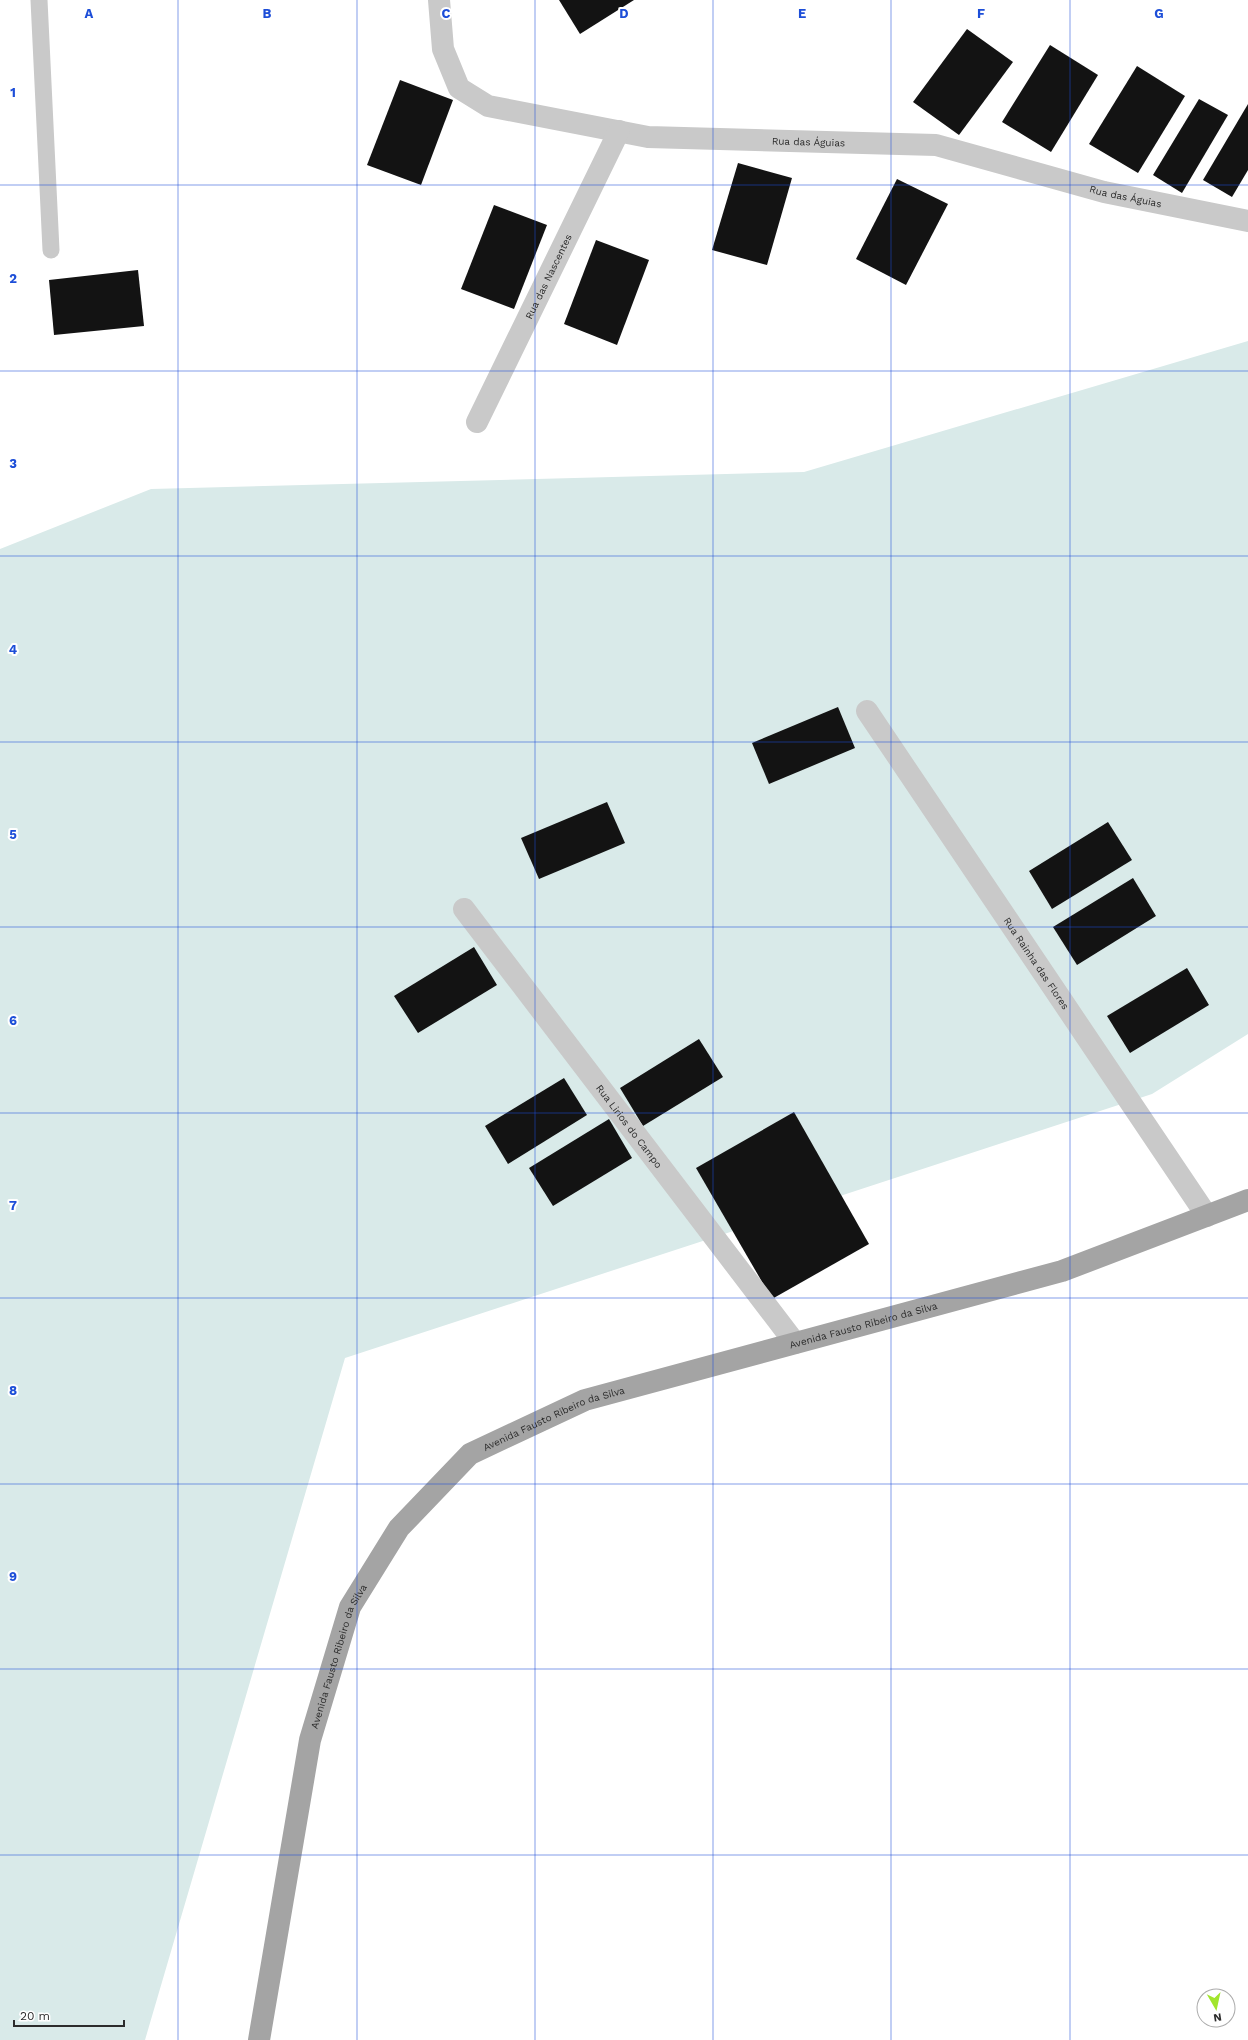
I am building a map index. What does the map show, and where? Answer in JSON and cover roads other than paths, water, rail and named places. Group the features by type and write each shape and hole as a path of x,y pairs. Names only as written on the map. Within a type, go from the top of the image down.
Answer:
{"main road":[{"name":"Avenida Fausto Ribeiro da Silva","path":"258,2040 310,1740 350,1607 399,1528 470,1454 578,1404 1062,1270 1248,1200"}],"street":[{"name":"Rua das Águias","path":"439,0 443,49 459,88 488,106 648,136 936,145 1104,192 1248,221"},
{"name":"Rua das Nascentes","path":"477,422 619,131"},
{"name":"Rua Rainha das Flores","path":"867,711 1207,1216"},
{"name":"Rua Lirios do Campo","path":"464,910 795,1343"}],"lane":[{"path":"39,0 52,250"}]}
